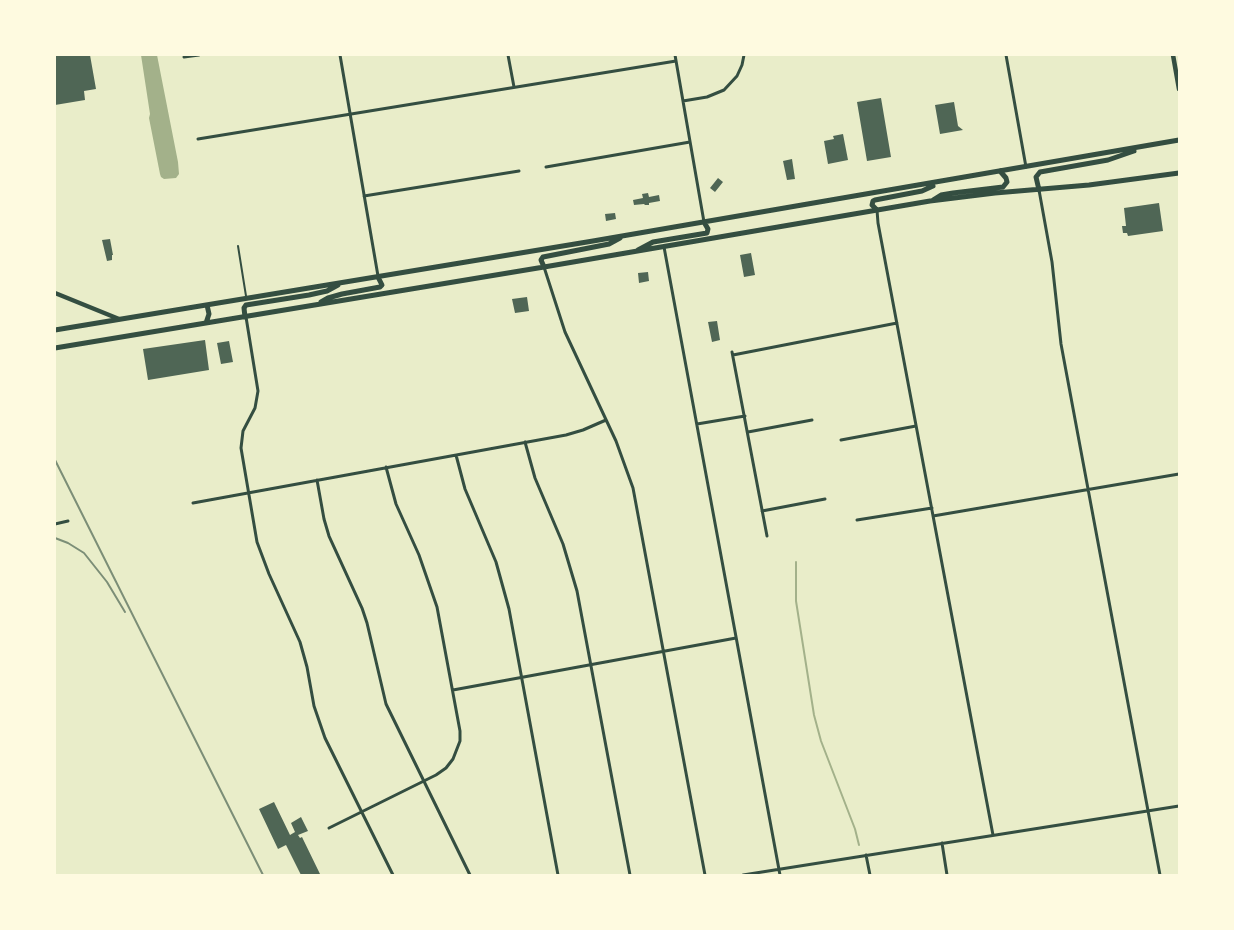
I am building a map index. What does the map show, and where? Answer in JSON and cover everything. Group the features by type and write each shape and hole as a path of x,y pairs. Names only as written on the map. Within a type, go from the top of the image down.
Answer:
{"main road":[{"path":"55,330 625,236 1179,140"},
{"path":"1039,190 1036,177 1040,172 1118,158 1143,147"},
{"path":"930,201 947,194 1003,187 1007,182 1000,171"},
{"path":"55,348 544,268 930,201 1129,181 1179,173"},
{"path":"877,210 872,205 875,200 922,191 941,182"},
{"path":"633,252 653,242 707,233 708,229 704,222"},
{"path":"544,268 541,260 543,257 609,244 625,236"},
{"path":"316,304 335,296 380,287 382,284 378,277"},
{"path":"246,316 244,308 246,305 327,291 342,282"},
{"path":"206,323 209,314 207,305"}],"street":[{"path":"184,58 199,55"},
{"path":"340,55 378,277"},
{"path":"508,55 514,87"},
{"path":"675,55 704,222"},
{"path":"683,101 707,97 724,90 737,76 744,55"},
{"path":"1006,55 1026,167"},
{"path":"1173,55 1179,89"},
{"path":"198,139 676,61"},
{"path":"546,167 690,142"},
{"path":"364,196 519,171"},
{"path":"1039,190 1052,262 1061,344 1160,875"},
{"path":"877,210 993,835"},
{"path":"664,247 780,875"},
{"path":"544,268 566,332 623,456 633,488 705,875"},
{"path":"55,293 119,319"},
{"path":"246,316 258,391 255,408 244,431 241,443 256,537 264,563 300,642 314,706 321,728 392,875"},
{"path":"767,536 733,353 897,324"},
{"path":"697,424 745,416"},
{"path":"192,503 578,432 606,420"},
{"path":"748,432 812,420"},
{"path":"841,440 916,426"},
{"path":"525,442 535,478 563,544 571,569 591,664 630,875"},
{"path":"456,455 465,489 488,541 509,609 558,875"},
{"path":"329,828 436,776 446,768 458,748 460,731 433,594 419,555 396,504 386,467"},
{"path":"933,516 1179,474"},
{"path":"317,480 322,511 329,536 367,623 386,704 470,875"},
{"path":"762,511 825,499"},
{"path":"857,520 932,508"},
{"path":"55,524 68,521"},
{"path":"453,690 736,638"},
{"path":"743,875 1179,806"},
{"path":"942,843 947,875"},
{"path":"866,855 870,875"}],"lane":[{"path":"238,246 247,298"}],"shaded area":[{"path":"141,55 157,55 178,162 179,174 176,178 164,179 160,174 149,118"}],"building":[{"path":"55,55 90,55 96,89 84,91 85,100 55,105"},
{"path":"881,98 891,157 867,161 857,102"},
{"path":"954,102 958,126 963,130 940,134 935,105"},
{"path":"843,134 848,160 828,164 824,141 834,139 833,136"},
{"path":"792,159 795,179 787,180 783,161"},
{"path":"718,178 723,182 715,192 710,188"},
{"path":"648,193 649,197 659,195 660,201 649,203 649,205 634,205 633,200 643,198 642,194"},
{"path":"1159,203 1163,231 1128,236 1127,233 1123,233 1122,226 1126,226 1124,208"},
{"path":"615,213 616,219 606,221 605,214"},
{"path":"110,239 113,255 112,260 107,261 102,240"},
{"path":"751,253 755,275 744,277 740,255"},
{"path":"648,272 649,281 639,283 638,273"},
{"path":"527,297 529,311 515,313 512,299"},
{"path":"717,321 720,340 712,342 708,322"},
{"path":"205,340 209,370 148,380 143,349"},
{"path":"229,341 233,362 221,364 217,343"},
{"path":"274,802 290,835 295,832 291,823 301,817 308,831 298,835 300,838 302,837 320,874 301,875 286,845 278,849 259,809"}],"waterway":[{"path":"796,562 796,601 814,715 821,741 855,829 859,845"}],"railway":[{"path":"55,460 263,875"},
{"path":"55,538 68,543 84,553 107,582 125,612"}]}
